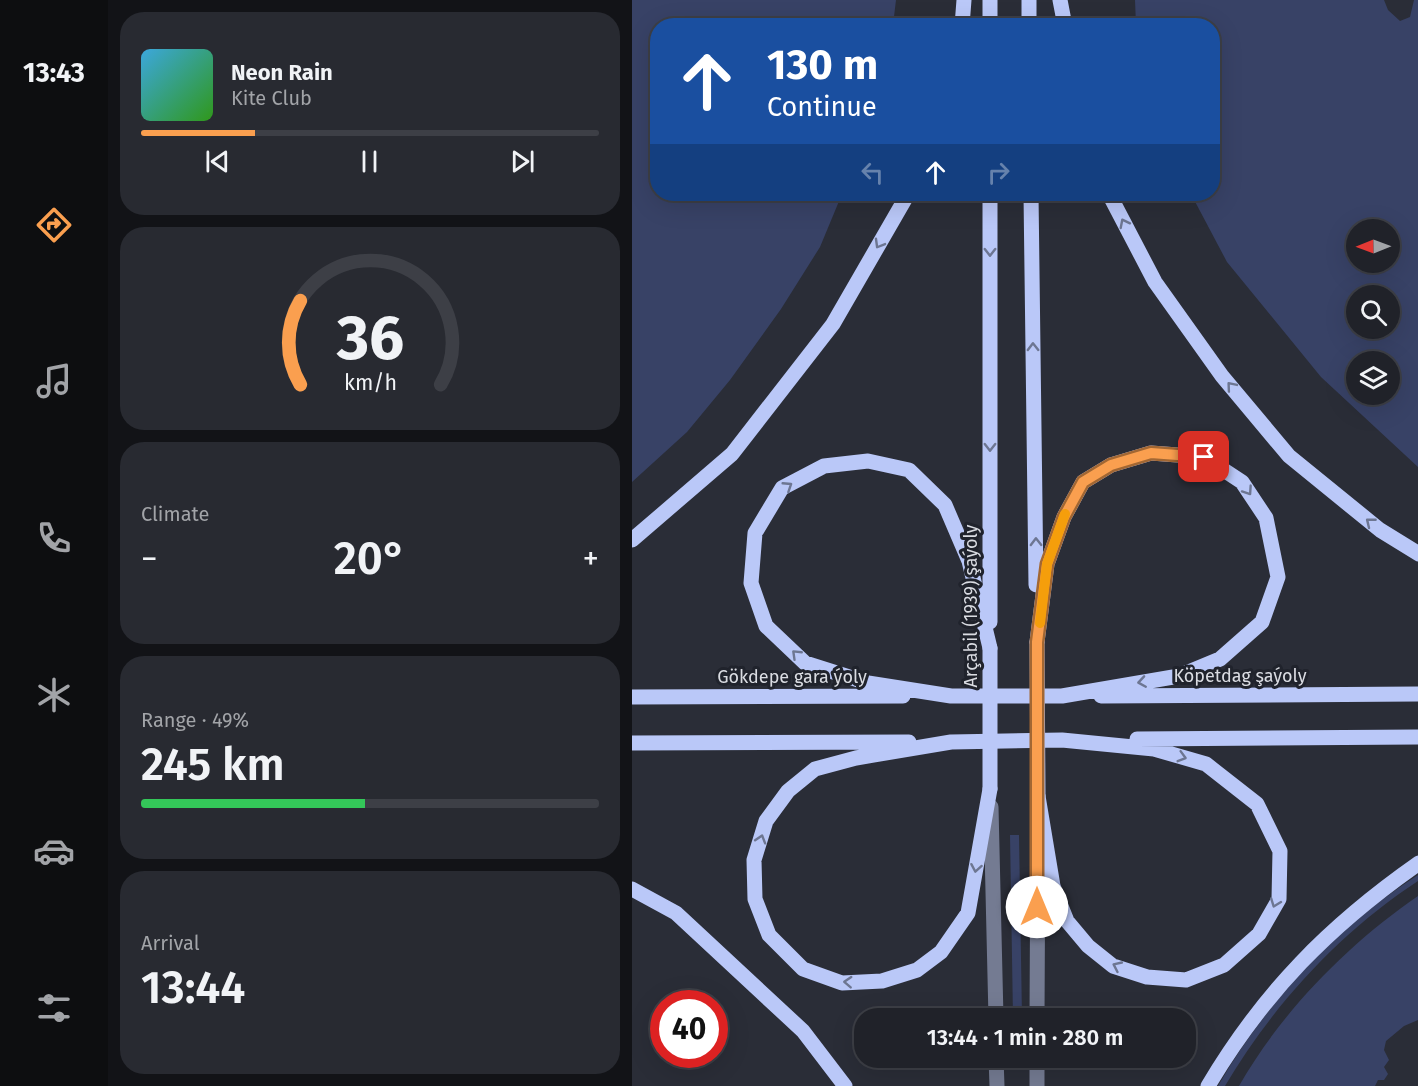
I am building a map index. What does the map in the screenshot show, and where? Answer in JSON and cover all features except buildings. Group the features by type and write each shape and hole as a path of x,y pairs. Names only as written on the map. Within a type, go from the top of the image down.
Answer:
{"main road":[{"path":"963,18 964,0"},
{"path":"990,0 990,18"},
{"path":"1029,0 1029,18"},
{"path":"1060,0 1063,18"},
{"path":"632,540 732,453 833,324 904,201"},
{"name":"Arçabil (1939) şaýoly","path":"990,201 990,789"},
{"path":"1031,201 1038,796 1053,886 1067,921 1088,946 1113,966 1147,977 1186,980 1224,965 1259,934 1279,899 1280,851 1257,804 1206,764 1154,749 1062,740"},
{"path":"1113,201 1155,282 1222,376 1289,456 1380,531 1418,554"},
{"path":"990,648 969,561 945,505 909,470 868,461 824,466 782,488 755,533 751,583 766,626 805,663 868,683 951,696 1062,696 1179,676 1220,659 1262,622 1278,577 1266,518 1242,482 1204,457 1151,453 1111,465 1083,482 1064,517 1047,564 1037,642"},
{"name":"Köpetdag şaýoly","path":"1062,696 1418,694"},
{"name":"Gökdepe gara ýoly","path":"632,697 951,696"},
{"path":"632,743 1418,737"},
{"path":"951,742 856,758 815,768 788,791 766,821 754,860 755,898 769,935 803,969 842,983 882,981 917,970 941,952 968,913 990,789"},
{"path":"1208,1086 1262,1005 1303,958 1350,914 1418,863"},
{"path":"632,889 676,913 803,1031 845,1086"}],"street":[{"name":"Arçabil (1939) şaýoly","path":"990,789 996,1008"},
{"path":"1037,1008 1038,796"},
{"path":"996,1068 997,1086"},
{"path":"1037,1068 1037,1086"}],"shaded area":[{"path":"632,0 896,0 894,18 650,18 650,201 839,201 820,247 781,309 730,380 687,432 632,482"},
{"path":"1135,0 1384,0 1388,10 1400,21 1410,17 1414,0 1418,0 1418,467 1351,405 1400,405 1400,351 1346,351 1346,400 1321,377 1227,262 1195,201 1220,201 1220,18 1136,18"},
{"path":"1010,835 1019,835 1022,1008 1013,1008"},
{"path":"1418,875 1418,881 1362,923 1310,973 1264,1027 1225,1086 1218,1086 1258,1025 1306,968 1359,918"},
{"path":"1418,896 1418,1020 1404,1026 1386,1041 1384,1050 1389,1060 1384,1067 1388,1074 1384,1080 1378,1080 1375,1086 1239,1086 1275,1032 1318,981 1366,936"}],"slow traffic":[{"path":"1040,623 1047,564 1065,514"}],"route":[{"path":"1037,907 1037,642 1047,564 1064,517 1083,482 1111,465 1151,453 1204,457"}]}
